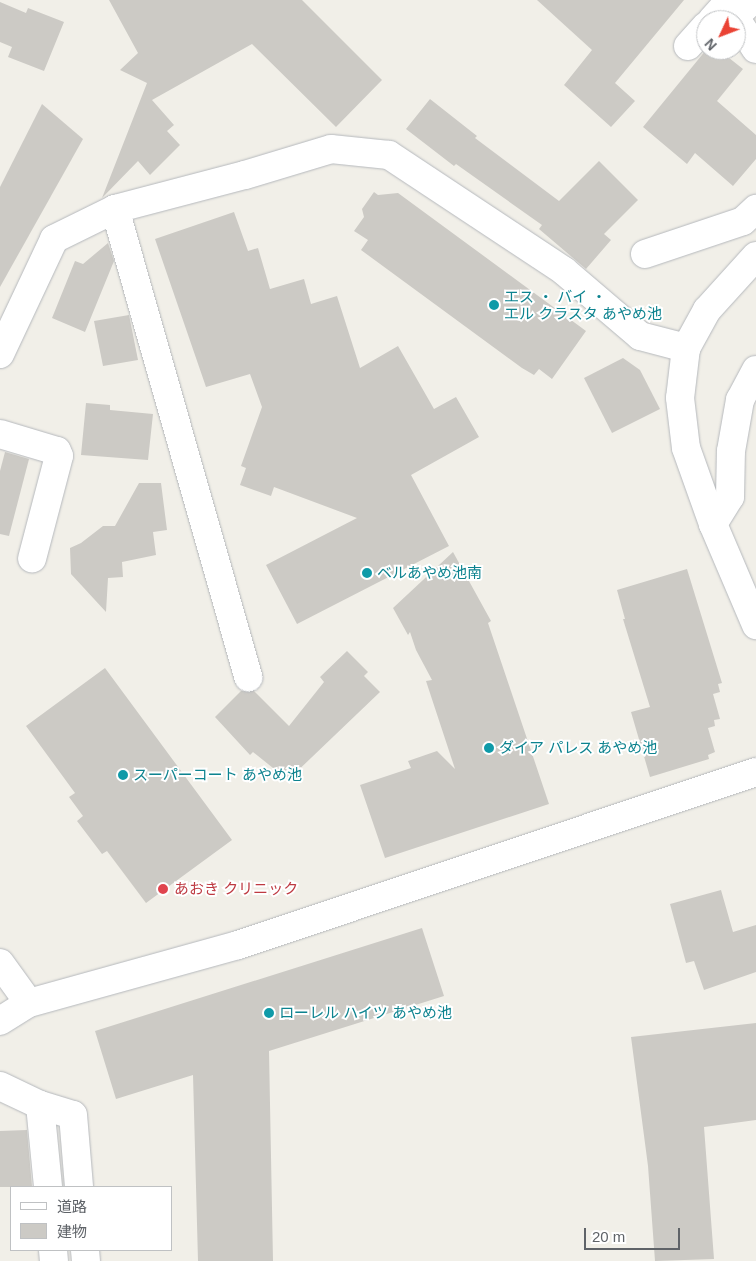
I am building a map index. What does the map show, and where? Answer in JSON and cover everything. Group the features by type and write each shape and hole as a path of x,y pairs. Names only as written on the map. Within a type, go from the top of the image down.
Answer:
{"street":[{"path":"731,8 756,49"},
{"path":"688,46 696,37"},
{"path":"0,354 54,240 116,209 245,175 331,149 389,155 564,271 640,336 686,348"},
{"path":"116,209 248,676"},
{"path":"645,254 743,221 756,209"},
{"path":"756,256 707,310 686,348 680,398 686,448 713,524 756,625"},
{"path":"713,524 730,497 731,451 740,400 756,370"},
{"path":"0,434 57,451 59,456 32,558"},
{"path":"0,1021 29,1003 238,945 756,772"},
{"path":"0,963 29,1003"},
{"path":"0,1086 40,1105 73,1115 79,1186"},
{"path":"40,1105 48,1186"}],"building":[{"path":"109,0 302,0 382,80 336,127 252,44 152,100 174,125 167,131 180,145 150,175 138,161 102,198 147,83 120,70 138,53"},
{"path":"537,0 684,0 615,83 635,101 611,127 564,85 592,50"},
{"path":"0,2 26,13 28,8 64,22 44,71 8,57 12,47 0,42"},
{"path":"698,60 732,60 743,69 717,101 756,135 756,159 733,186 695,153 687,164 643,127"},
{"path":"430,99 477,136 475,138 559,201 599,161 638,200 604,234 611,240 586,269 539,229 542,225 456,164 454,166 406,129"},
{"path":"42,104 83,139 0,287 0,187"},
{"name":"エス ・ バイ ・ エル クラスタ あやめ池","path":"374,192 378,195 398,193 586,331 552,379 539,369 534,375 522,368 361,250 368,240 354,231 364,217 362,209"},
{"path":"234,212 248,251 258,248 270,289 304,279 311,304 337,296 360,368 398,346 434,409 456,397 479,437 411,475 449,546 297,624 266,565 357,518 274,487 271,496 240,485 246,468 241,466 262,407 250,374 206,387 155,239"},
{"path":"108,243 114,261 85,332 52,318 75,261 83,264"},
{"path":"129,315 138,360 103,366 94,321"},
{"path":"623,358 640,370 660,409 612,433 584,378"},
{"path":"86,403 110,405 110,410 153,414 148,460 81,455"},
{"path":"5,452 29,459 9,536 0,534 0,471"},
{"path":"139,483 161,483 167,530 153,532 156,555 122,562 123,577 108,578 106,612 71,574 70,548 81,543 103,526 115,526"},
{"name":"ダイア パレス あやめ池","path":"453,552 491,621 488,623 549,804 385,858 360,785 411,768 408,761 437,751 455,769 426,681 432,680 416,650 410,632 408,635 393,608"},
{"path":"687,569 722,683 718,684 720,692 713,694 720,719 714,720 715,726 708,728 715,752 708,755 709,759 650,777 631,712 650,707 623,619 625,619 617,590"},
{"path":"347,651 368,672 364,676 380,692 288,780 253,752 250,755 215,717 241,691 254,691 289,726 324,682 320,677"},
{"name":"スーパーコート あやめ池","path":"105,668 232,840 146,903 107,851 102,854 77,821 83,816 69,797 75,793 26,726"},
{"path":"721,890 733,932 756,925 756,972 704,990 694,961 686,963 670,904"},
{"name":"ローレル ハイツ あやめ池","path":"422,928 444,996 269,1051 273,1261 198,1261 193,1075 116,1099 95,1031"},
{"path":"756,1023 756,1120 704,1127 714,1259 655,1261 648,1166 631,1037"},
{"path":"27,1130 32,1186 0,1187 0,1131"}],"place":[{"name":"エス ・ バイ ・ エル クラスタ あやめ池","path":"494,305"},
{"name":"ベルあやめ池南","path":"367,573"},
{"name":"ダイア パレス あやめ池","path":"489,748"},
{"name":"スーパーコート あやめ池","path":"123,775"},
{"name":"あおき クリニック","path":"163,889"},
{"name":"ローレル ハイツ あやめ池","path":"269,1013"}]}
